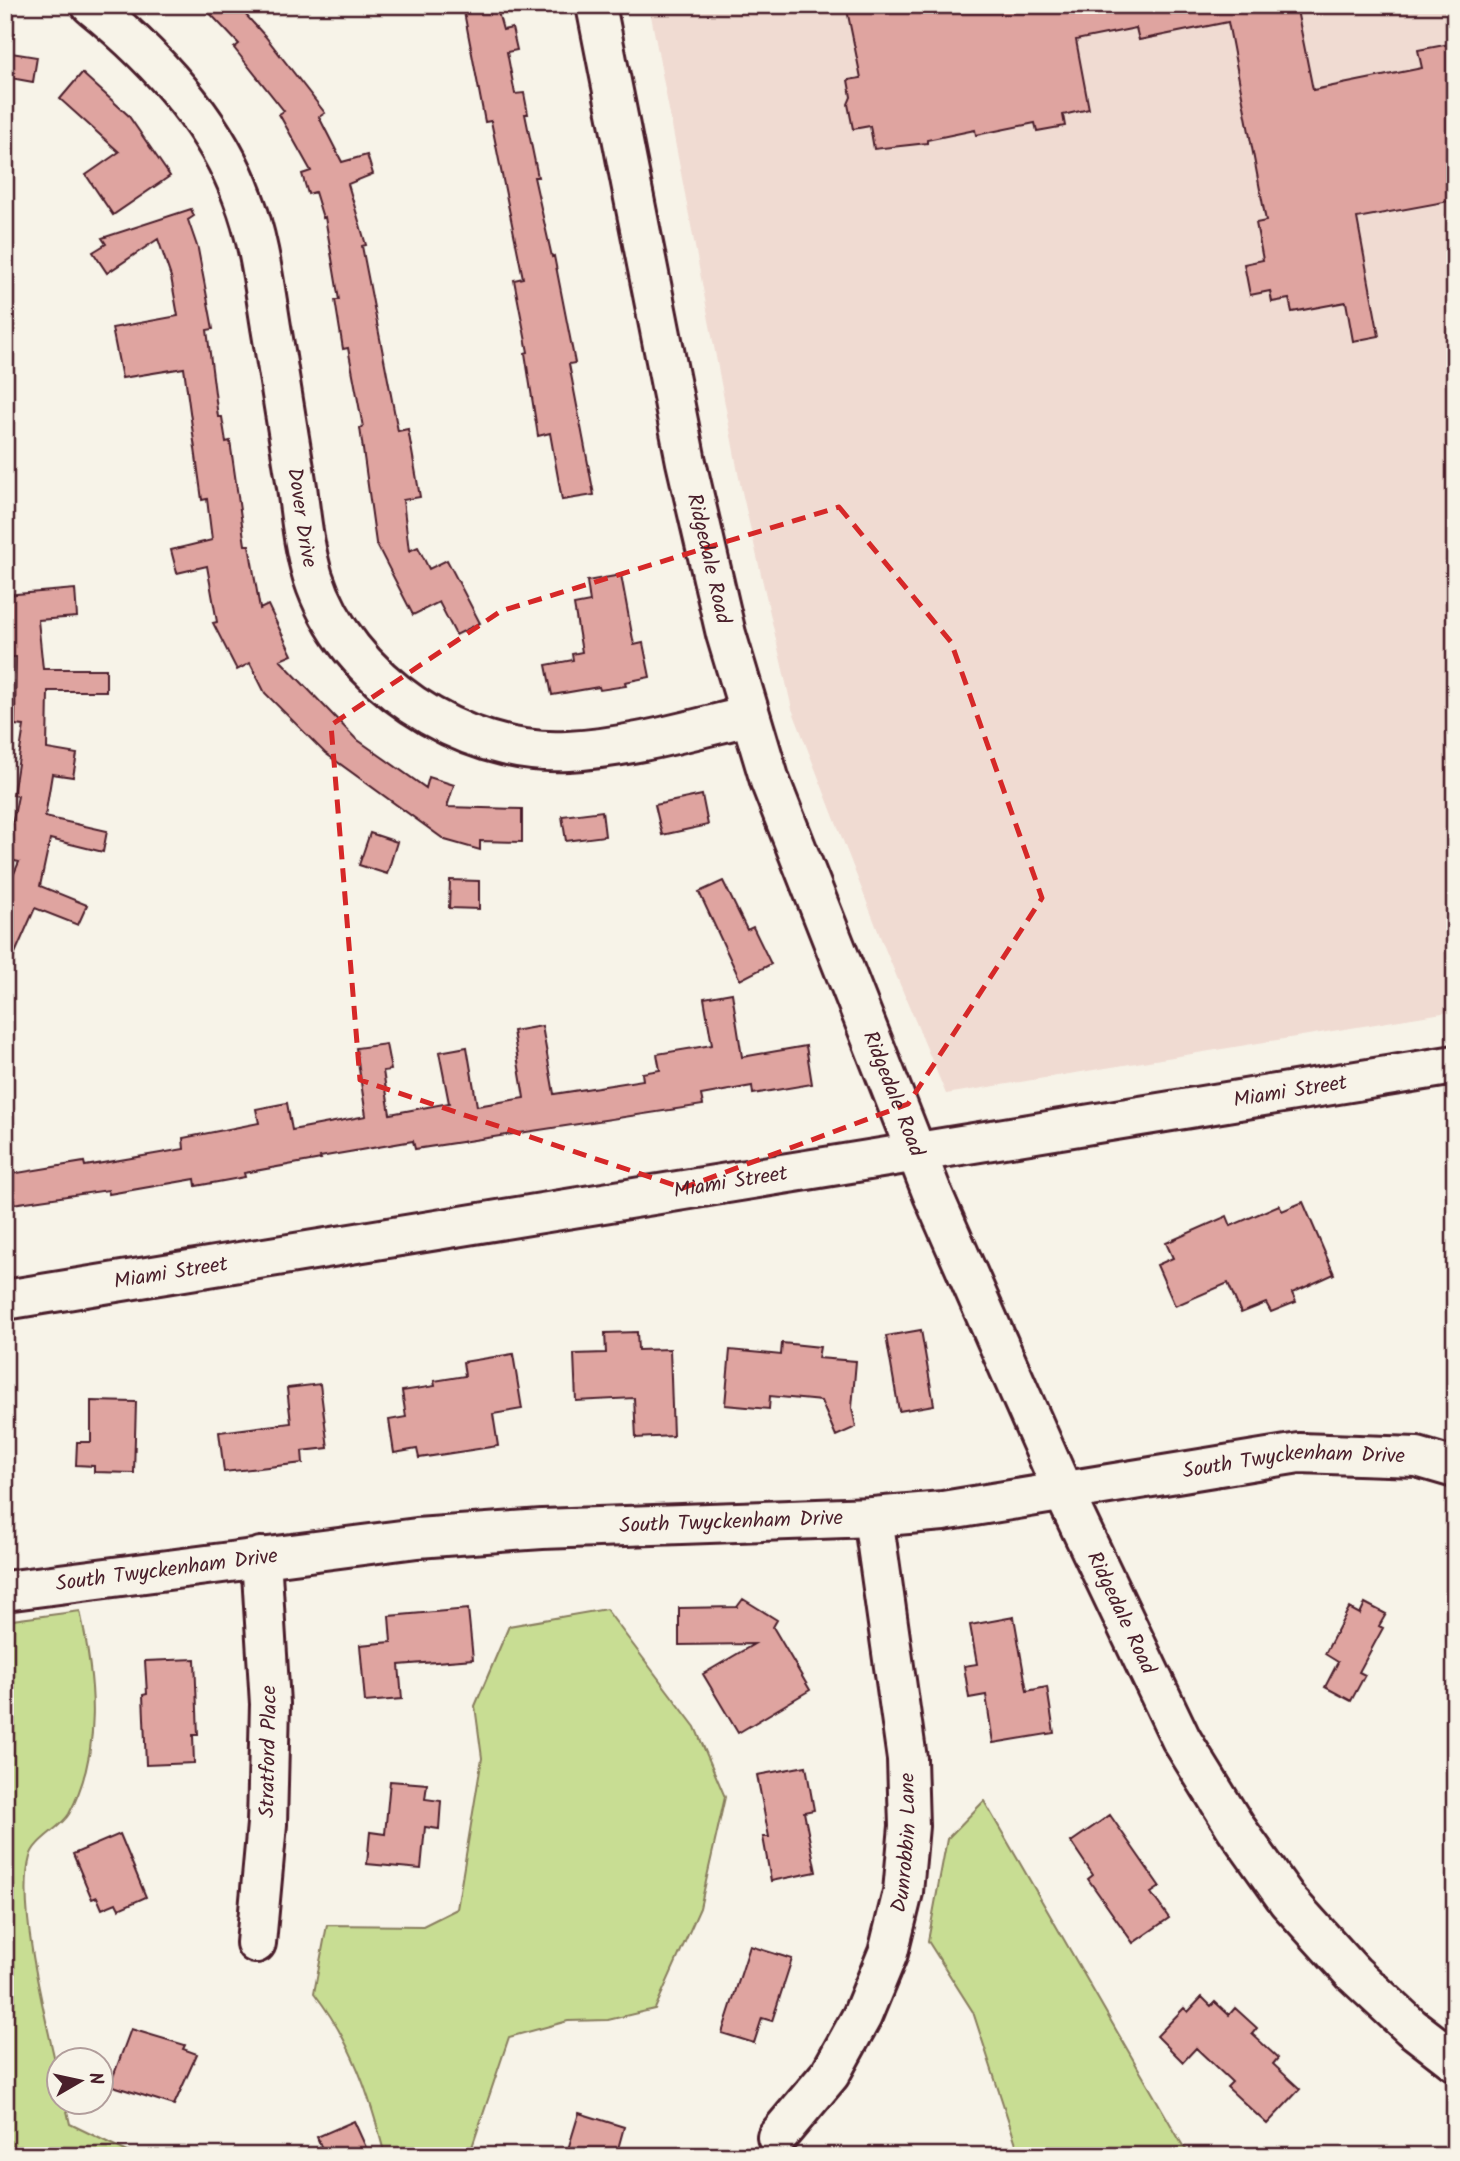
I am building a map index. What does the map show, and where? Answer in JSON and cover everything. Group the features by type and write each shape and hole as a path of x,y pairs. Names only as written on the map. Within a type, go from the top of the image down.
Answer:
{"street":[{"name":"Dover Drive","path":"91,5 141,50 174,85 226,158 243,198 263,278 314,578 343,637 364,664 407,700 441,720 495,743 534,749 568,751 654,738 749,716"},
{"name":"Ridgedale Road","path":"596,5 686,462 726,634 770,781 916,1151 1063,1491 1181,1739 1236,1828 1288,1901 1353,1973 1411,2027 1455,2061"},
{"name":"Miami Street","path":"5,1300 1455,1065"},
{"name":"South Twyckenham Drive","path":"5,1591 416,1538 542,1529 873,1517 999,1504 1299,1453 1418,1457 1455,1468"},
{"name":"Dunrobbin Lane","path":"777,2137 830,2074 862,2016 888,1953 903,1892 909,1826 907,1759 873,1517"},
{"name":"Stratford Place","path":"256,1944 267,1824 270,1704 261,1558"}],"highlighted area":[{"path":"839,507 951,642 1042,898 908,1104 683,1188 360,1080 331,725 501,611"}],"shaded area":[{"path":"649,5 1455,5 1455,1011 946,1094 883,944 792,709 740,483"}],"green space":[{"path":"606,1609 695,1727 725,1797 700,1908 655,2009 608,2020 568,2021 509,2037 469,2156 385,2156 358,2070 339,2031 314,1993 327,1925 423,1926 457,1909 482,1758 475,1706 509,1626"},
{"path":"80,1611 92,1688 91,1739 80,1790 69,1814 32,1851 27,1879 30,1935 52,2046 46,2046 46,2116 68,2116 70,2124 136,2156 5,2156 5,1621"},
{"path":"984,1801 1183,2146 1192,2156 1020,2156 973,2012 928,1941 947,1839"}],"building":[{"path":"202,5 237,5 265,36 325,113 319,117 342,162 367,155 373,174 348,184 366,245 362,246 398,431 408,429 420,497 403,500 409,551 418,547 429,569 447,560 480,623 456,635 439,602 413,615 376,543 360,428 363,427 348,348 343,349 335,300 339,300 325,217 323,218 315,192 308,194 302,174 311,171 279,114 284,111 234,48 239,44"},
{"path":"496,5 503,30 512,28 517,50 507,52 515,94 524,93 528,114 525,114 538,177 534,177 552,257 554,256 575,363 569,364 594,495 562,500 550,433 538,436 525,353 528,352 514,280 523,278 491,121 485,122 464,12"},
{"path":"846,5 1296,5 1313,90 1422,68 1418,50 1455,43 1455,200 1357,218 1379,336 1353,341 1346,302 1292,312 1289,299 1272,302 1270,291 1250,295 1244,264 1263,260 1256,223 1266,221 1228,22 1139,40 1136,28 1076,40 1089,109 1063,115 1065,126 1037,131 1035,123 976,135 975,130 927,140 927,143 874,149 870,126 853,129 848,104 851,97 848,80 861,78"},
{"path":"5,52 37,57 33,82 5,77"},
{"path":"82,73 128,115 170,176 113,215 86,175 119,152 60,99"},
{"path":"191,209 194,216 188,220 198,249 213,329 207,330 218,417 222,417 226,442 230,441 245,545 249,545 260,609 268,605 292,655 280,660 355,738 426,788 429,777 454,785 447,807 522,809 522,842 480,841 480,850 445,840 325,753 265,693 250,663 237,670 213,623 217,622 207,566 177,573 171,550 212,540 207,499 202,500 184,368 122,378 112,328 178,316 171,277 158,239 107,273 93,252 106,244 102,238"},
{"path":"621,575 634,645 643,643 650,677 625,682 626,686 600,690 599,687 552,695 546,665 573,660 572,654 582,652 574,605 590,602 587,581"},
{"path":"75,589 77,617 38,620 43,669 106,669 106,691 48,691 47,749 77,754 73,777 52,774 45,817 107,831 103,852 50,839 40,886 87,905 78,925 35,908 5,976 5,894 19,862 5,859 18,796 13,795 24,726 15,725 16,657 8,657 5,595"},
{"path":"702,795 708,825 662,835 655,805"},
{"path":"602,811 605,836 566,841 562,816"},
{"path":"370,833 397,842 387,874 359,865"},
{"path":"450,880 479,881 479,909 449,908"},
{"path":"723,881 747,930 753,927 771,964 740,980 699,892"},
{"path":"732,993 742,1057 806,1046 812,1084 753,1094 752,1086 701,1095 703,1105 415,1149 413,1141 320,1157 321,1159 244,1173 245,1177 196,1186 195,1179 109,1194 108,1190 5,1205 5,1175 84,1162 85,1166 184,1149 183,1138 259,1123 256,1109 287,1103 292,1130 366,1116 356,1048 386,1044 391,1070 383,1071 390,1114 449,1103 439,1052 467,1047 477,1106 524,1098 513,1031 542,1026 554,1094 643,1080 642,1073 660,1070 657,1054 712,1045 704,998"},
{"path":"1303,1202 1334,1274 1292,1293 1296,1302 1271,1312 1266,1303 1241,1313 1228,1283 1175,1306 1157,1265 1173,1258 1166,1243 1227,1216 1231,1226 1279,1205 1282,1211"},
{"path":"921,1330 934,1405 899,1411 886,1336"},
{"path":"637,1332 638,1350 670,1349 673,1436 636,1438 634,1398 576,1401 574,1354 606,1353 605,1333"},
{"path":"782,1343 820,1347 818,1358 856,1361 852,1408 856,1427 836,1436 821,1401 770,1396 769,1409 725,1405 730,1350 781,1355"},
{"path":"513,1354 522,1409 493,1414 498,1446 419,1458 417,1449 394,1453 389,1420 406,1417 402,1391 435,1386 434,1381 465,1376 463,1362"},
{"path":"320,1384 328,1448 302,1451 303,1463 224,1472 219,1432 291,1423 287,1388"},
{"path":"91,1401 136,1402 134,1473 94,1472 94,1466 76,1465 77,1442 91,1442"},
{"path":"743,1599 777,1620 773,1627 810,1690 738,1733 703,1674 754,1644 679,1645 679,1608 737,1607"},
{"path":"1365,1603 1386,1614 1379,1626 1383,1628 1359,1672 1365,1675 1351,1701 1325,1687 1338,1662 1325,1654 1349,1608 1360,1614"},
{"path":"468,1609 473,1659 399,1665 402,1699 365,1702 360,1645 391,1642 389,1616"},
{"path":"1014,1617 1027,1691 1047,1687 1054,1733 993,1743 986,1695 969,1698 964,1666 977,1664 970,1625"},
{"path":"195,1659 198,1735 193,1735 194,1763 146,1765 143,1695 147,1694 145,1661"},
{"path":"806,1766 814,1810 804,1812 816,1872 771,1881 763,1837 769,1837 757,1775"},
{"path":"390,1781 427,1784 425,1799 441,1801 439,1829 425,1827 421,1869 367,1864 370,1832 385,1834"},
{"path":"1110,1815 1160,1887 1151,1893 1169,1918 1133,1943 1088,1879 1093,1875 1071,1842"},
{"path":"120,1834 146,1897 119,1909 116,1903 102,1909 97,1897 92,1899 73,1854"},
{"path":"750,1946 792,1959 772,2021 762,2018 754,2043 722,2033"},
{"path":"1202,1997 1211,2006 1215,2002 1229,2015 1235,2008 1257,2028 1252,2034 1278,2058 1273,2064 1300,2089 1267,2124 1227,2087 1232,2082 1196,2048 1183,2062 1157,2036 1184,2008 1188,2012"},
{"path":"131,2029 185,2045 183,2049 197,2054 174,2105 116,2087 116,2069"},
{"path":"579,2113 624,2127 616,2156 566,2156"},
{"path":"354,2121 370,2156 325,2156 317,2137"}]}
